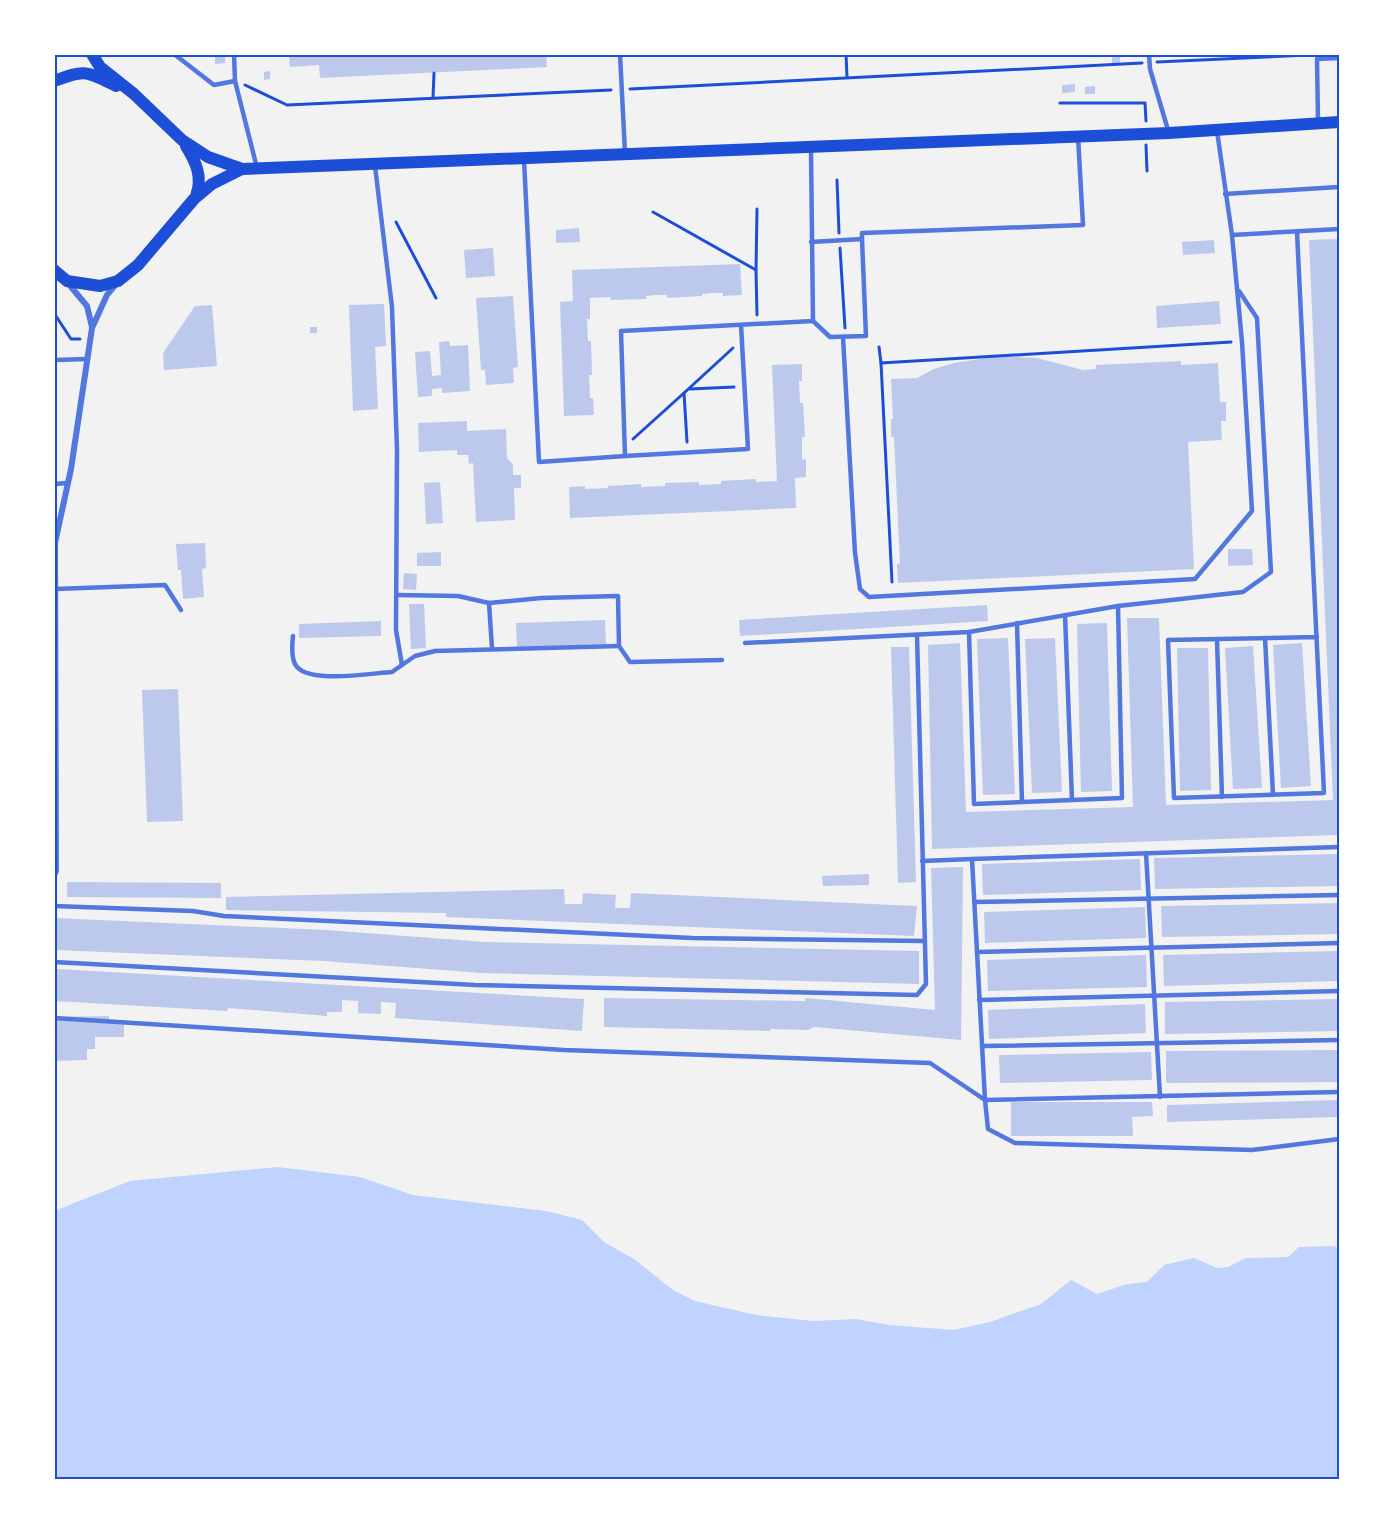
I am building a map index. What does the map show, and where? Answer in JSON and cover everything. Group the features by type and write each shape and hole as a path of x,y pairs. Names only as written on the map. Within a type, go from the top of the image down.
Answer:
{"main road":[{"path":"92,54 100,67 134,94 182,140 208,157 242,169 375,166 524,158 1078,137 1217,131 1339,122"},
{"path":"54,81 77,72 90,74 134,94"},
{"path":"182,140 198,169 200,184 195,199"},
{"path":"54,270 67,281 100,286 118,281 138,265 195,199 212,184 242,169"}],"street":[{"path":"57,871 55,543 68,483 92,328 87,306 67,281"},
{"path":"92,328 107,295 118,281"}],"lane":[{"path":"174,54 214,85 235,81"},
{"path":"234,54 235,81 257,169"},
{"path":"620,54 625,154"},
{"path":"1149,54 1150,69 1169,133"},
{"path":"1318,123 1317,59 1339,58"},
{"path":"844,337 855,553 860,589 864,594 873,598 1195,579 1252,512 1242,342 1232,235 1217,131"},
{"path":"811,147 813,321 830,337 844,337 866,336 862,233 1083,225 1078,137"},
{"path":"524,158 539,462 748,449 741,325"},
{"path":"375,166 392,307 397,449 396,630 402,665"},
{"path":"1225,194 1339,187"},
{"path":"1232,235 1339,229"},
{"path":"1297,232 1317,637 1324,793 1174,798 1168,640 1317,637"},
{"path":"811,242 862,239"},
{"path":"745,643 969,632 1118,606 1243,592 1271,572 1257,318 1237,289"},
{"path":"625,456 621,331 813,321"},
{"path":"54,360 88,359"},
{"path":"54,484 68,483"},
{"path":"55,589 165,585 181,610"},
{"path":"397,595 458,596 489,603 541,598 618,596 619,646 630,662 722,660"},
{"path":"489,603 492,648"},
{"path":"969,632 974,804 1122,798 1118,606"},
{"path":"1065,615 1072,800"},
{"path":"1017,623 1022,802"},
{"path":"54,962 475,985 917,995 926,984 916,635"},
{"path":"292,636 295,665 303,673 320,677 392,672 415,656 435,651 619,646"},
{"path":"1265,638 1273,795"},
{"path":"1217,639 1222,796"},
{"path":"922,861 1339,848"},
{"path":"1146,853 1160,1097"},
{"path":"972,859 988,1129 1016,1143 1252,1150 1339,1138"},
{"path":"54,881 57,871"},
{"path":"974,902 1339,895"},
{"path":"54,906 193,911 224,916 692,938 925,941"},
{"path":"977,952 1339,943"},
{"path":"979,1000 1339,991"},
{"path":"54,1018 564,1050 930,1062 985,1100 1339,1092"},
{"path":"982,1046 1339,1040"}],"path":[{"path":"846,54 847,77"},
{"path":"235,81 252,86 287,105 1313,54 1317,59"},
{"path":"433,98 434,73"},
{"path":"1060,102 1145,103 1147,171"},
{"path":"837,180 844,337"},
{"path":"757,209 758,324"},
{"path":"653,212 756,270"},
{"path":"396,222 436,298"},
{"path":"54,313 71,339 91,338"},
{"path":"625,447 742,340"},
{"path":"880,363 1242,342"},
{"path":"879,347 891,582"},
{"path":"688,389 744,386"},
{"path":"684,393 688,453"}],"water":[{"path":"278,1167 360,1177 413,1195 546,1211 582,1220 604,1242 634,1259 673,1290 695,1301 756,1315 813,1321 856,1319 889,1325 954,1330 990,1322 1041,1304 1071,1280 1097,1294 1127,1284 1147,1282 1164,1265 1194,1258 1217,1268 1228,1267 1246,1258 1288,1257 1299,1247 1333,1246 1339,1248 1339,1479 54,1479 54,1211 130,1181"}],"building":[{"path":"215,54 225,54 225,63 215,64"},
{"path":"289,54 546,54 547,67 320,78 319,65 290,67"},
{"path":"1112,54 1120,54 1120,63 1112,63"},
{"path":"270,71 270,79 264,80 264,72"},
{"path":"1075,84 1075,92 1062,93 1062,85"},
{"path":"1095,86 1095,94 1085,94 1085,87"},
{"path":"579,228 580,242 556,243 556,230"},
{"path":"1339,239 1339,835 932,849 928,645 960,643 966,812 1133,807 1127,618 1159,618 1166,805 1333,800 1309,240"},
{"path":"1214,240 1215,253 1183,255 1182,242"},
{"path":"493,248 495,276 466,278 464,250"},
{"path":"740,264 742,295 723,296 723,293 712,293 702,294 702,296 667,298 667,295 646,296 647,299 590,298 590,319 587,319 588,341 591,341 590,398 593,398 594,415 564,416 560,302 573,301 572,270"},
{"path":"513,296 518,367 513,368 514,383 486,385 485,370 481,370 476,298"},
{"path":"1219,301 1221,324 1157,328 1156,306"},
{"path":"384,304 386,346 375,347 378,409 353,411 349,305"},
{"path":"212,305 217,366 164,370 163,353 195,306"},
{"path":"310,327 317,327 317,333 310,333"},
{"path":"449,341 450,346 468,345 470,391 442,393 442,388 432,389 432,396 418,397 415,352 430,351 432,376 441,375 439,342"},
{"path":"999,356 1037,358 1083,370 1096,369 1096,365 1181,361 1181,365 1218,363 1220,402 1226,402 1226,421 1221,421 1222,440 1188,442 1194,569 898,583 897,564 900,564 894,437 891,437 891,419 893,419 891,379 917,378 934,369 954,363"},
{"path":"802,364 802,381 799,381 805,437 802,437 802,460 806,459 806,477 795,478 796,508 570,518 569,487 585,486 585,489 641,484 641,487 665,486 665,483 699,482 699,485 756,479 756,482 777,481 772,365"},
{"path":"467,421 467,431 506,429 507,458 513,465 513,475 521,475 521,488 514,488 515,520 476,522 473,463 469,464 468,455 457,455 457,450 419,452 418,423"},
{"path":"440,482 443,523 426,524 424,483"},
{"path":"205,543 206,568 202,569 204,597 183,599 176,544"},
{"path":"1228,549 1252,549 1253,565 1228,566"},
{"path":"441,552 441,566 417,566 417,553"},
{"path":"404,573 417,574 416,590 403,589"},
{"path":"409,604 424,604 426,648 411,649"},
{"path":"987,605 988,621 740,636 739,620"},
{"path":"605,620 606,644 517,647 516,623"},
{"path":"381,621 381,636 299,638 299,624"},
{"path":"1107,623 1112,791 1081,792 1077,624"},
{"path":"1008,638 1015,794 983,795 977,639"},
{"path":"1055,638 1062,792 1032,793 1025,639"},
{"path":"1302,643 1311,786 1281,788 1273,645"},
{"path":"1253,646 1262,788 1233,789 1225,648"},
{"path":"891,647 909,647 916,882 898,883"},
{"path":"1177,648 1208,648 1211,790 1180,791"},
{"path":"178,689 183,821 147,822 142,690"},
{"path":"1339,854 1339,886 1155,889 1154,858"},
{"path":"1140,859 1141,890 983,895 982,864"},
{"path":"963,867 961,1040 814,1027 808,1030 770,1029 770,1031 604,1027 604,998 805,1001 806,998 935,1010 931,868"},
{"path":"869,874 869,885 823,886 822,876"},
{"path":"67,882 221,883 221,898 67,897"},
{"path":"564,889 565,904 582,904 583,893 616,895 615,908 630,908 631,893 917,906 914,936 446,917 446,913 226,910 226,897"},
{"path":"1339,903 1339,934 1162,937 1161,906"},
{"path":"1145,907 1146,938 985,943 984,912"},
{"path":"55,918 326,930 485,942 919,951 919,984 483,973 323,961 54,950"},
{"path":"1339,951 1339,981 1164,986 1163,955"},
{"path":"1146,955 1147,987 988,991 987,960"},
{"path":"57,969 584,999 582,1031 395,1018 396,1003 381,1002 381,1014 358,1013 358,1001 342,1000 342,1012 327,1012 327,1016 228,1008 227,1011 55,1001"},
{"path":"1339,999 1339,1031 1165,1034 1165,1002"},
{"path":"1145,1004 1146,1033 989,1039 988,1010"},
{"path":"109,1016 109,1020 124,1020 124,1037 95,1037 95,1049 87,1049 87,1060 55,1061 54,1017"},
{"path":"1339,1050 1339,1082 1166,1083 1166,1051"},
{"path":"1151,1052 1152,1080 1000,1083 999,1055"},
{"path":"1339,1100 1339,1117 1167,1122 1167,1105"},
{"path":"1011,1102 1152,1102 1153,1116 1132,1117 1133,1136 1011,1136"}]}
